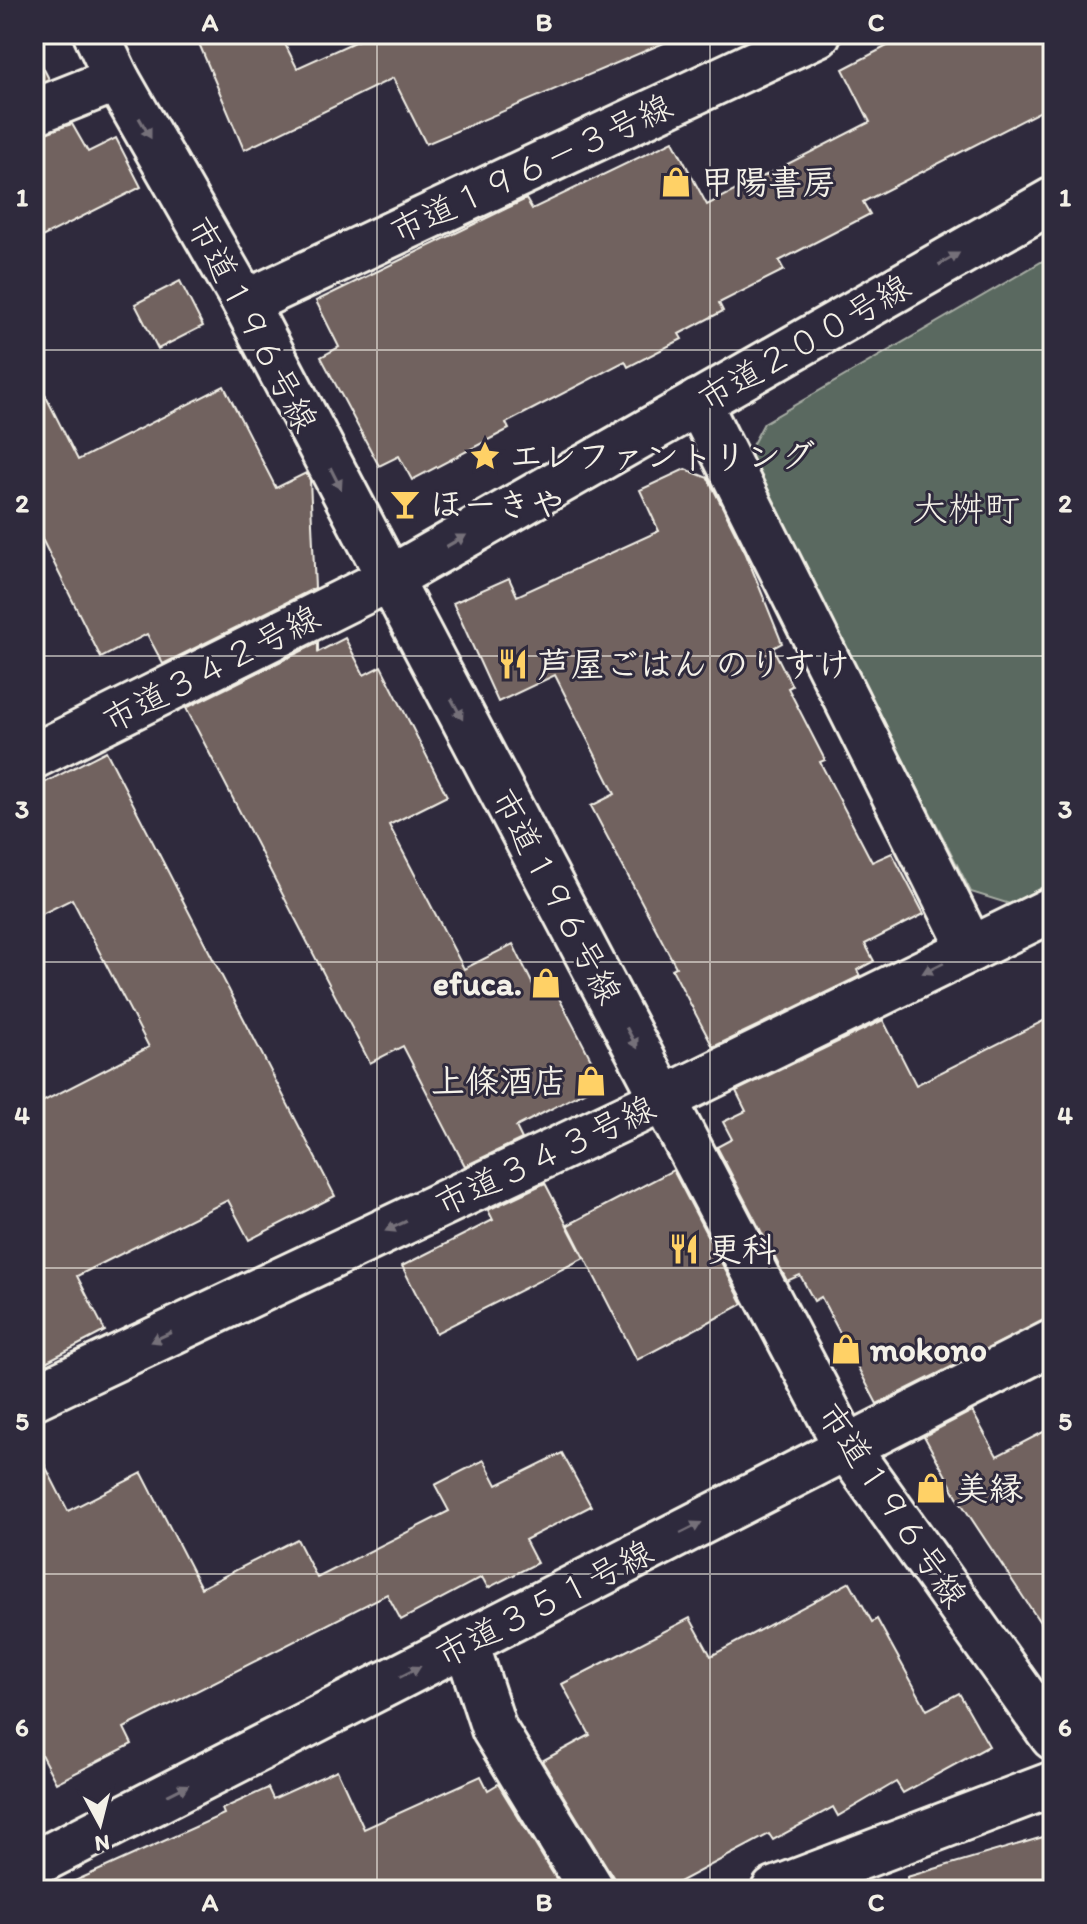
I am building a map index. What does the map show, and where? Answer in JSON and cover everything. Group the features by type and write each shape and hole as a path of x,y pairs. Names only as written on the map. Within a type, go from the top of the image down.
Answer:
{"street":[{"name":"市道１９６号線","path":"96,34 117,79 245,303 847,1448 1053,1737"},
{"name":"市道１９６－３号線","path":"245,303 818,34"},
{"path":"34,112 117,79"},
{"name":"市道２００号線","path":"389,579 1053,200"},
{"path":"698,402 971,949"},
{"name":"市道３４２号線","path":"34,756 389,579"},
{"name":"市道３４３号線","path":"34,1397 664,1099 1053,909"},
{"name":"市道３５１号線","path":"34,1864 1053,1342"},
{"path":"466,1643 494,1729 592,1890"},
{"path":"774,1890 1053,1784"}],"green space":[{"path":"1053,255 1053,885 1013,905 971,892 747,455 764,423"}],"building":[{"path":"195,34 280,34 297,68 372,34 685,34 426,144 393,78 244,150"},
{"path":"910,34 1041,34 1053,57 1053,105 863,202 870,214 779,261 784,270 719,303 723,311 679,334 682,339 628,367 625,361 506,423 509,429 412,480 399,456 379,466 321,357 339,347 316,301 526,199 532,209 673,141 707,205 870,122 843,69"},
{"path":"34,50 49,79 34,85"},
{"path":"72,124 88,152 116,138 141,187 34,241 34,136"},
{"path":"180,281 203,326 158,349 135,304"},
{"path":"34,373 78,460 224,386 276,488 306,473 310,480 315,588 163,664 147,634 101,658 34,523"},
{"path":"685,469 708,478 746,554 782,643 773,648 792,686 788,688 825,760 820,762 872,862 892,853 924,914 865,944 874,961 857,970 860,976 713,1047 672,969 676,967 591,806 615,794 555,675 498,702 453,603 509,578 517,596 659,531 640,490"},
{"path":"345,638 364,675 381,666 447,796 389,825 464,969 513,944 534,987 549,979 603,1082 516,1127 522,1139 465,1166 403,1046 370,1063 186,708 318,643 318,652"},
{"path":"106,751 335,1196 249,1240 228,1200 77,1276 105,1331 34,1368 34,1106 149,1047 72,899 34,918 34,788"},
{"path":"1053,1016 1053,1316 877,1404 821,1297 814,1301 800,1275 787,1281 717,1147 732,1139 723,1122 746,1111 736,1091 883,1020 916,1085"},
{"path":"673,1170 743,1304 637,1360 568,1225"},
{"path":"545,1183 584,1258 436,1333 402,1266 493,1220 488,1210"},
{"path":"972,1411 997,1456 1053,1427 1053,1642 959,1500 924,1436"},
{"path":"34,1444 68,1511 142,1473 201,1588 297,1539 317,1578 449,1511 435,1485 484,1460 497,1485 562,1453 591,1506 525,1540 537,1563 488,1588 482,1577 401,1620 387,1594 124,1728 132,1744 56,1783 34,1741"},
{"path":"850,1582 872,1622 877,1619 927,1710 959,1693 989,1746 903,1793 896,1782 838,1816 833,1807 773,1840 769,1834 664,1890 617,1890 613,1877 542,1761 590,1735 562,1684 690,1618 711,1656"},
{"path":"337,1770 364,1829 481,1776 488,1790 498,1784 563,1890 55,1890 224,1814 222,1809 268,1788 273,1799"},
{"path":"1043,1837 1053,1869 1053,1890 908,1890 907,1877"}],"place":[{"name":"甲陽書房","path":"676,182"},
{"name":"エレファントリング","path":"485,456"},
{"name":"ほーきや","path":"405,504"},
{"name":"芦屋ごはん のりすけ","path":"513,664"},
{"name":"efuca.","path":"546,983"},
{"name":"上條酒店","path":"591,1081"},
{"name":"更科","path":"684,1249"},
{"name":"mokono","path":"846,1349"},
{"name":"美縁","path":"931,1488"}],"district":[{"name":"大桝町","path":"966,508"}]}
